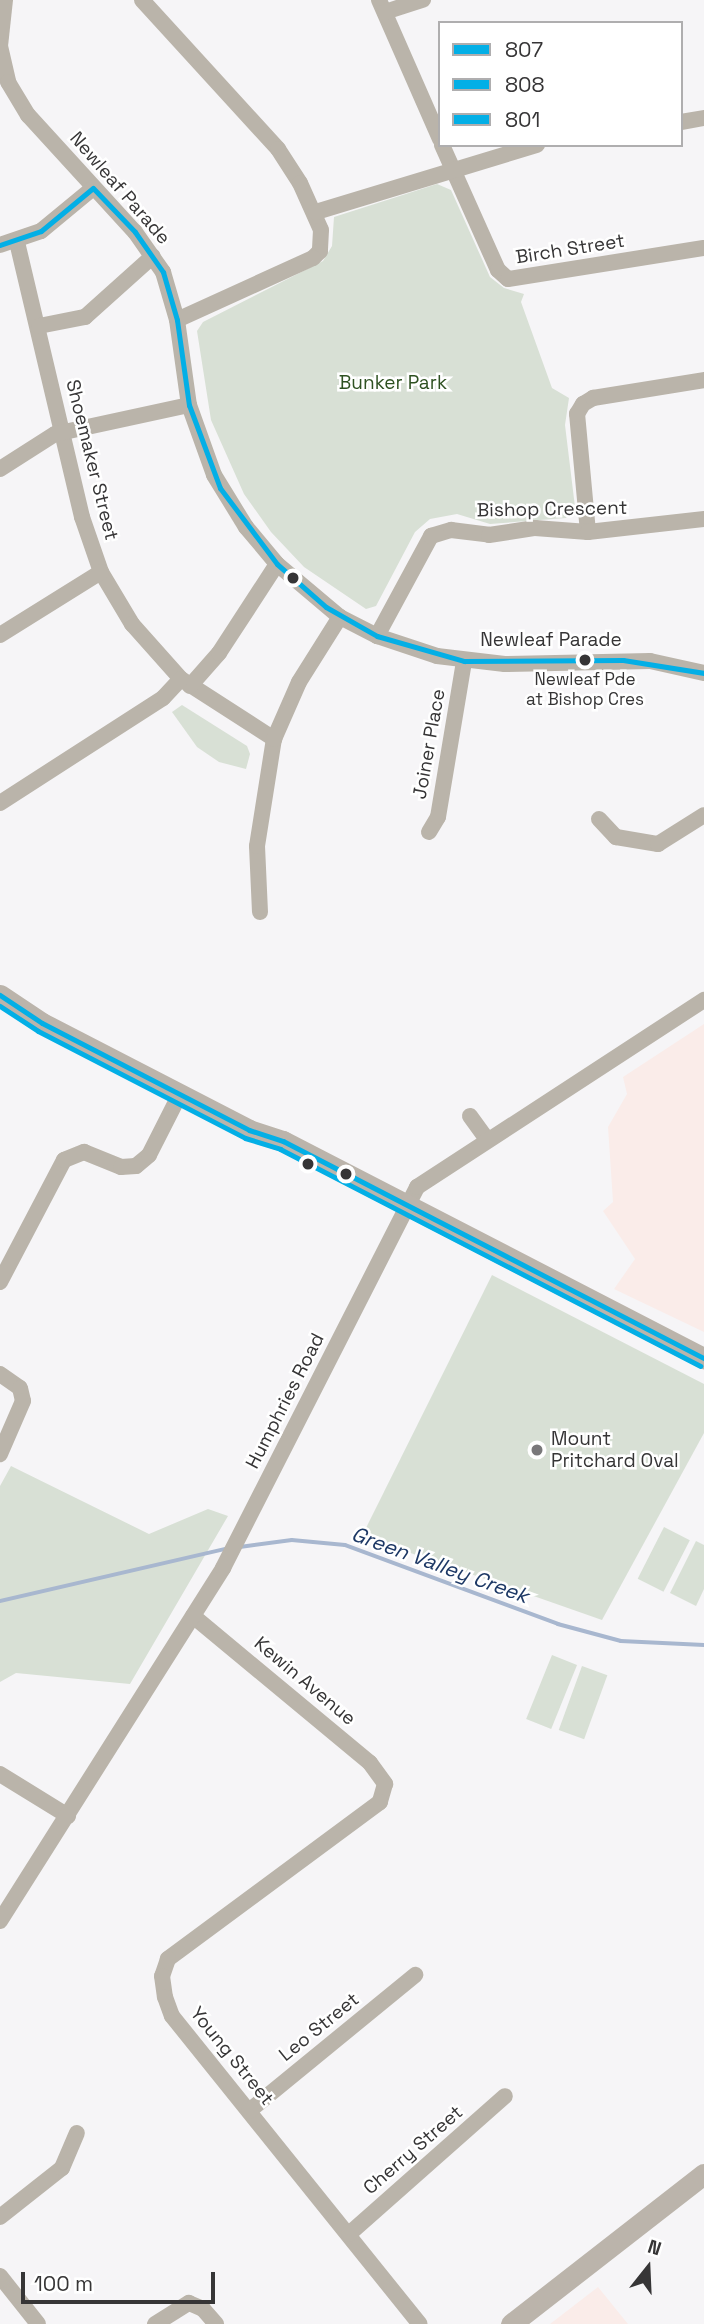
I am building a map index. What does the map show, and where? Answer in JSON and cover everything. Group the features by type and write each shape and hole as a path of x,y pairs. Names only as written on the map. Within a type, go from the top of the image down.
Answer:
{"main road":[{"path":"0,995 22,1007 42,1023 249,1130 283,1141 704,1358"},
{"path":"22,1007 48,1012 256,1120 283,1141"},
{"path":"511,2324 704,2174"}],"street":[{"name":"Newleaf Parade","path":"5,0 0,46 8,82 28,115 153,256 170,290 189,405 220,488 277,564 340,617 377,636 464,661 623,660 704,673"},
{"path":"142,0 261,128 316,212 322,243 313,258 177,320"},
{"path":"423,0 382,6 438,134"},
{"path":"683,122 703,120"},
{"name":"Birch Street","path":"443,147 498,270 508,279 704,248"},
{"path":"316,212 530,147"},
{"path":"0,245 17,242 62,216 93,188"},
{"name":"Shoemaker Street","path":"17,242 82,517 101,572 132,624 185,683 274,739"},
{"path":"39,326 85,317 153,256"},
{"path":"588,532 577,414 593,398 704,380"},
{"path":"0,469 62,432 189,405"},
{"name":"Bishop Crescent","path":"377,636 431,536 451,530 489,535 535,528 588,532 704,519"},
{"path":"0,803 185,683 219,653 277,564"},
{"path":"0,635 101,572"},
{"path":"260,912 257,846 274,739 299,682 340,617"},
{"name":"Joiner Place","path":"429,832 438,817 464,661"},
{"path":"599,818 617,837 658,844 704,815"},
{"name":"Humphries Road","path":"0,1921 223,1568 421,1182 704,1000"},
{"path":"0,1282 64,1160 84,1152 121,1167 136,1166 149,1156 180,1094"},
{"path":"470,1116 487,1139"},
{"path":"0,1374 20,1388 23,1401 0,1454"},
{"name":"Kewin Avenue","path":"193,1616 370,1763 385,1784"},
{"path":"0,1774 68,1816"},
{"name":"Young Street","path":"385,1784 380,1802 168,1959 163,1976 172,2016 421,2324"},
{"name":"Leo Street","path":"249,2111 415,1975"},
{"name":"Cherry Street","path":"349,2234 505,2096"},
{"path":"0,2217 62,2168 77,2133"},
{"path":"0,2276 38,2324"},
{"path":"155,2324 189,2303 203,2309 216,2324"}],"shaded area":[{"path":"704,1024 704,1332 614,1289 635,1259 603,1211 613,1202 608,1127 627,1094 623,1077"},
{"path":"598,2287 628,2324 550,2324"}],"green space":[{"name":"Bunker Park","path":"437,184 451,190 490,277 504,288 524,294 521,302 552,388 569,398 565,425 575,507 566,518 490,524 457,514 430,519 415,532 376,606 366,609 304,567 271,532 244,494 211,420 197,331 203,322 323,261 332,246 334,217"},
{"path":"182,705 247,746 250,754 246,769 219,762 197,747 172,712"},
{"name":"Mount Pritchard Oval","path":"492,1275 704,1384 704,1433 602,1620 362,1536"},
{"path":"11,1466 149,1534 208,1509 228,1516 130,1684 16,1673 0,1682 0,1486"},
{"path":"664,1527 690,1540 664,1592 638,1579"},
{"path":"696,1541 704,1545 704,1589 696,1606 670,1593"},
{"path":"552,1655 577,1665 551,1729 526,1719"},
{"path":"582,1666 607,1675 584,1739 559,1730"}],"waterway":[{"name":"Green Valley Creek","path":"240,1547 292,1540 345,1545 558,1624 621,1641 704,1645"},
{"name":"Green Valley Creek","path":"0,1601 225,1549"}],"transit line":[{"name":"807","path":"93,188 135,232 163,272 177,320 189,405 220,488 277,564 326,607 377,636 464,661 623,660 704,673"},
{"name":"807","path":"0,245 41,231 93,188"},
{"name":"808","path":"0,995 42,1023 249,1130 283,1141 704,1358"},
{"name":"801","path":"0,1006 38,1031 245,1138 280,1149 700,1366"}],"place":[{"name":"Newleaf Pde at Bishop Cres","path":"585,660"},
{"name":"Mount Pritchard Oval","path":"537,1450"}]}
